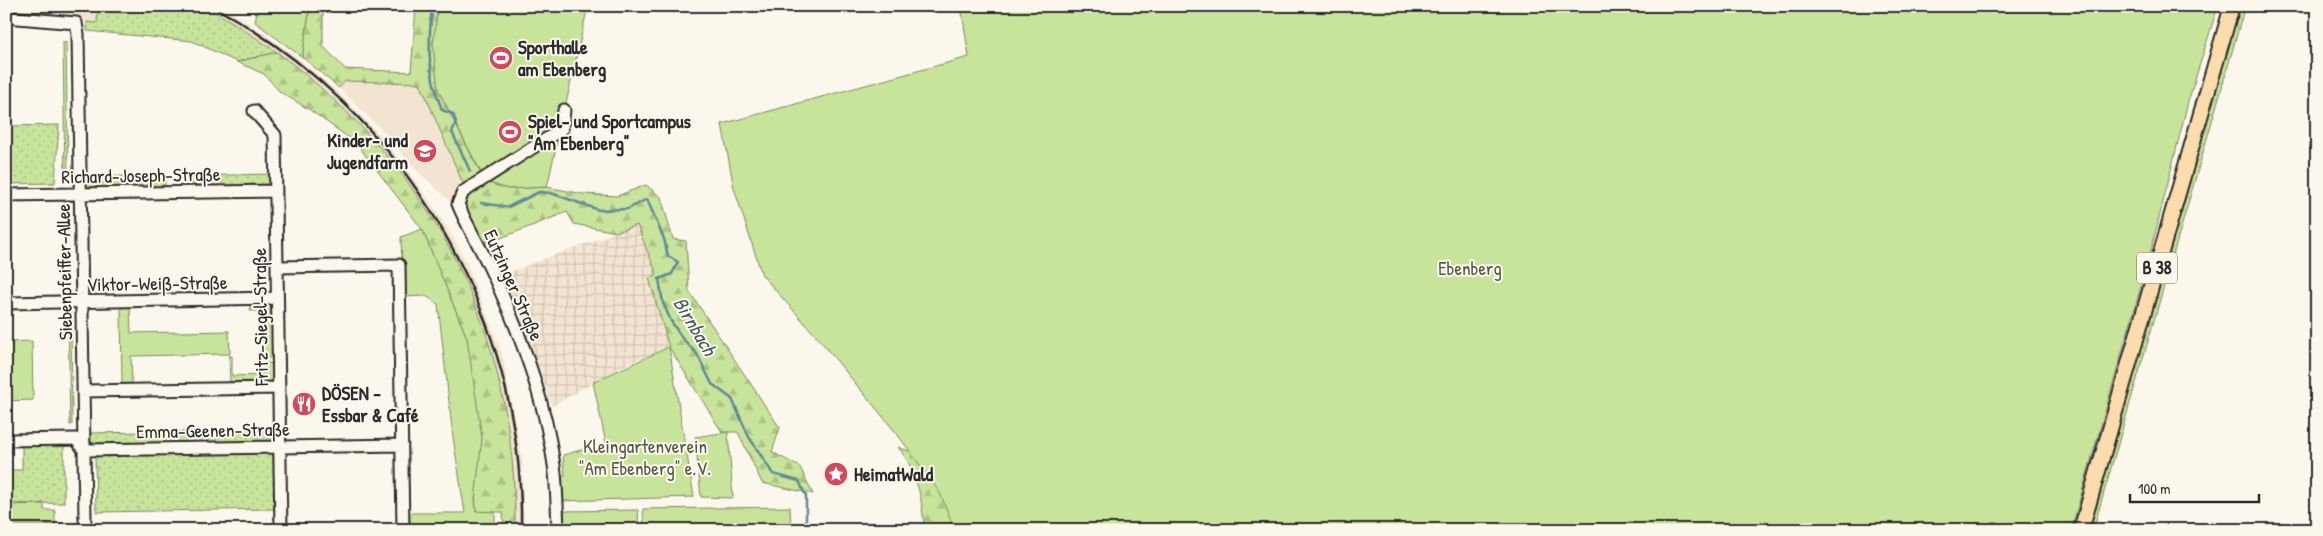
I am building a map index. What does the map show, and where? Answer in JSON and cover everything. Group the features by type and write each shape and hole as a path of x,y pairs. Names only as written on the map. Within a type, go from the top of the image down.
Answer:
{"main road":[{"name":"B 38","path":"2081,530 2232,6"}],"street":[{"name":"Siebenpfeiffer-Allee","path":"6,17 76,23 78,34 85,520"},
{"name":"Eutzinger Straße","path":"558,530 554,466 546,422 534,379 511,317 487,262 458,204 463,192 562,129 564,110"},
{"name":"Fritz-Siegel-Straße","path":"254,111 275,134 281,530"},
{"name":"Richard-Joseph-Straße","path":"6,195 276,190"},
{"path":"277,267 399,265 403,530"},
{"name":"Viktor-Weiß-Straße","path":"6,303 278,298"},
{"path":"83,391 279,388"},
{"path":"6,440 76,439 84,450"},
{"name":"Emma-Geenen-Straße","path":"84,450 402,444"}],"shaded area":[{"path":"6,6 98,6 97,23 6,17"},
{"path":"205,6 221,6 241,18 293,54 339,93 382,137 434,207 455,241 467,264 502,354 522,457 524,530 515,530 511,451 489,339 475,301 416,194 368,132 325,90 250,33"},
{"name":"Kinder- und Jugendfarm","path":"345,81 420,83 464,186 450,201 411,165 389,137 339,88"},
{"path":"637,225 657,275 649,279 669,347 625,365 552,406 540,371 520,329 523,319 501,275"},
{"path":"44,504 44,510 55,510 55,525 69,525 69,530 6,530 6,505"}],"green space":[{"path":"98,6 205,6 277,52 237,62 192,41 87,31 87,22 97,23"},
{"path":"258,6 310,7 302,57 255,22"},
{"path":"303,6 323,6 323,46 345,69 411,72 416,6 438,6 438,90 481,174 464,186 420,83 345,81 339,88 302,57 310,7"},
{"name":"Spiel- und Sportcampus \"Am Ebenberg\"","path":"438,6 588,6 547,187 508,189 486,182 438,90 433,44"},
{"name":"Ebenberg","path":"961,6 2218,6 2188,102 2149,258 2071,530 955,530 940,493 898,435 818,338 762,275 734,188 722,124 969,57"},
{"path":"2238,6 2245,6 2224,80 2093,530 2087,530"},
{"path":"63,42 66,42 68,180 65,180"},
{"path":"277,52 333,98 381,149 422,203 456,261 482,323 501,388 512,457 515,530 504,530 503,512 476,512 467,338 422,229 356,143 310,110 280,92 264,74 237,62"},
{"path":"59,125 55,183 6,184 6,126"},
{"path":"83,173 86,173 86,177 132,176 132,188 83,189"},
{"path":"272,174 269,182 263,186 191,187 191,176"},
{"path":"165,176 165,188 135,188 135,177"},
{"path":"486,182 508,189 547,187 583,194 617,196 646,185 661,197 673,239 686,241 689,291 780,428 772,452 800,467 813,494 762,483 738,432 722,432 669,347 649,278 657,275 637,225 616,232 574,224 567,212 483,245 463,206 465,197"},
{"path":"422,229 467,338 482,438 475,499 476,511 495,512 495,530 406,530 406,513 465,513 453,437 438,304 426,296 403,297 401,237"},
{"path":"121,305 130,305 131,333 229,331 230,354 131,356 132,386 122,386"},
{"path":"250,305 271,305 272,358 263,358 262,311 250,311"},
{"path":"68,311 71,311 72,425 70,425"},
{"path":"32,341 33,400 6,401 6,342"},
{"name":"Kleingartenverein \"Am Ebenberg\" e.V.","path":"669,347 694,497 562,501 560,477 565,476 563,455 606,443 593,382"},
{"path":"229,356 232,356 232,376 263,375 263,362 273,364 273,381 230,382"},
{"path":"273,430 273,441 92,444 89,440 89,433"},
{"path":"728,432 733,498 701,497 695,437"},
{"path":"64,443 64,503 6,504 6,470 22,470 22,446"},
{"path":"898,447 978,478 1023,530 924,530 918,487 905,456"},
{"path":"273,452 274,509 96,512 95,453"},
{"path":"44,504 44,510 55,510 55,525 6,525 6,505"},
{"path":"790,507 791,530 644,530 643,509"},
{"path":"638,510 639,530 563,530 562,511"}],"waterway":[{"name":"Birnbach","path":"432,6 429,47 431,71 442,110 453,114 456,122 452,132 470,171"},
{"name":"Birnbach","path":"481,203 508,207 539,192 551,193 599,210 628,209 647,199 664,239 668,256 678,262 672,274 659,279 663,303 671,321 682,338 697,354 712,384 732,399 749,437 773,474 799,481 806,496 806,530"}],"railway":[{"path":"212,6 280,49 341,101 395,160 440,225 475,296 501,371 517,450 521,530"}],"place":[{"name":"Sporthalle am Ebenberg","path":"501,58"},
{"name":"Spiel- und Sportcampus \"Am Ebenberg\"","path":"510,132"},
{"name":"Kinder- und Jugendfarm","path":"425,151"},
{"name":"DÖSEN - Essbar & Café","path":"304,404"},
{"name":"HeimatWald","path":"836,474"}]}
